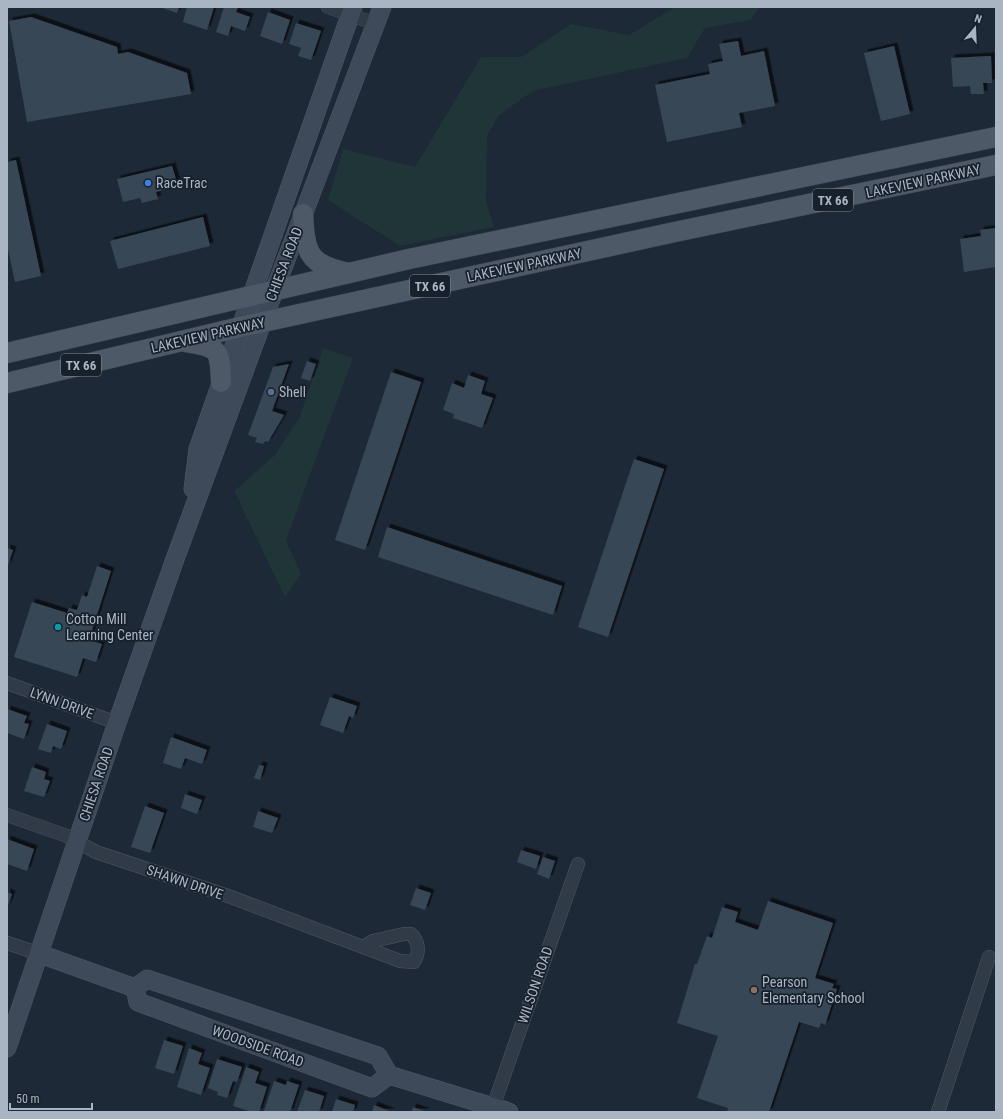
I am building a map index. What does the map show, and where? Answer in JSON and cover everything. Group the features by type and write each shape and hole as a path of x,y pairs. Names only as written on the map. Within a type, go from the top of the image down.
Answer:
{"main road":[{"name":"CHIESA ROAD","path":"189,522 198,449 352,11"},
{"name":"CHIESA ROAD","path":"7,1048 40,954 116,722 262,323 379,15"},
{"path":"316,182 318,152 325,126 326,114 326,107 321,99"},
{"name":"LAKEVIEW PARKWAY","path":"7,353 251,295 274,292 351,273 996,136"},
{"path":"924,182 924,167 929,162 983,149 996,141"},
{"name":"LAKEVIEW PARKWAY","path":"7,383 240,327 670,233 924,182 996,165"},
{"path":"670,233 672,204"},
{"path":"303,214 305,239 309,251 316,262 332,270 351,273"},
{"path":"182,341 207,345 216,351 220,359 221,382"},
{"path":"40,954 135,988"},
{"name":"WOODSIDE ROAD","path":"147,980 378,1056 389,1075 372,1088 138,1002 135,988 147,980"},
{"path":"389,1075 501,1109"}],"street":[{"path":"328,7 379,15"},
{"name":"LYNN DRIVE","path":"7,683 116,722"},
{"name":"SHAWN DRIVE","path":"7,815 67,836 96,852 228,896 363,947"},
{"name":"WILSON ROAD","path":"501,1109 578,864"},
{"path":"7,943 40,954"},
{"path":"938,1112 989,957"}],"green space":[{"path":"675,7 759,7 751,20 705,28 687,58 533,91 498,116 487,137 486,201 494,227 400,246 328,200 343,149 415,167 481,57 521,57 571,24 629,35"},
{"path":"323,348 353,358 286,540 301,574 285,597 234,491 275,455 300,416"}],"building":[{"path":"160,7 179,7 177,13"},
{"path":"187,7 214,7 207,30 183,22"},
{"path":"224,7 238,7 236,12 250,17 245,31 231,26 228,36 216,32"},
{"path":"268,12 290,20 282,44 260,36"},
{"path":"31,17 117,47 118,54 128,52 187,73 191,94 27,122 9,21"},
{"path":"296,23 321,31 311,60 298,56 301,48 289,44"},
{"path":"738,41 741,56 764,51 775,106 739,113 742,127 667,142 655,85 710,74 708,64 723,61 719,44"},
{"path":"894,46 910,114 881,121 864,53"},
{"path":"991,56 992,83 983,83 984,94 971,94 970,86 953,87 951,58"},
{"path":"16,160 41,276 15,282 7,245 7,162"},
{"name":"RaceTrac","path":"172,166 178,186 156,192 158,199 142,203 140,198 123,202 117,179"},
{"name":"RaceTrac","path":"203,217 210,246 118,269 110,241"},
{"path":"996,228 996,267 964,272 960,239 981,236 980,230"},
{"path":"307,361 316,364 310,381 301,378"},
{"path":"289,364 272,411 284,415 268,442 265,441 263,444 255,442 257,438 248,435 273,367"},
{"path":"391,372 421,382 365,550 335,540"},
{"path":"468,375 485,381 481,394 493,398 482,428 453,418 454,414 443,410 452,383 464,388"},
{"path":"634,459 664,469 608,637 578,627"},
{"path":"387,527 562,586 553,615 378,557"},
{"path":"7,548 13,550 7,568"},
{"name":"Cotton Mill Learning Center","path":"97,566 111,571 89,640 102,644 96,662 83,658 77,677 14,657 32,602 67,613 69,608 77,610 82,595 87,597"},
{"path":"330,697 357,706 353,718 349,716 343,733 320,725"},
{"path":"7,709 27,716 24,723 29,724 24,739 7,733"},
{"path":"47,724 67,731 61,749 53,746 51,753 38,749"},
{"path":"171,737 207,750 202,764 185,758 181,769 163,763"},
{"path":"259,765 264,766 260,780 254,778"},
{"path":"32,767 46,772 44,779 50,781 44,797 24,791"},
{"path":"185,794 202,800 197,814 181,808"},
{"path":"145,806 164,813 150,853 131,847"},
{"path":"258,811 278,818 272,833 253,827"},
{"path":"7,839 34,849 27,871 7,864"},
{"path":"521,850 540,856 536,869 517,862"},
{"path":"543,857 555,861 549,879 537,874"},
{"path":"416,888 431,893 425,910 410,905"},
{"path":"7,892 12,894 7,908"},
{"path":"768,901 833,923 815,978 834,984 832,988 837,989 825,1025 821,1023 819,1028 799,1022 769,1112 727,1112 728,1108 697,1098 718,1036 677,1023 695,964 697,964 707,936 712,938 722,907 738,912 735,922 758,930"},
{"path":"164,1040 183,1046 174,1074 155,1068"},
{"path":"189,1048 202,1053 198,1064 210,1068 201,1095 177,1087"},
{"path":"217,1059 242,1067 237,1082 233,1081 227,1098 217,1095 218,1092 208,1088"},
{"path":"246,1067 259,1072 255,1083 267,1087 259,1112 252,1112 233,1106"},
{"path":"274,1081 286,1085 287,1081 299,1085 290,1112 264,1111"},
{"path":"305,1090 324,1096 319,1112 297,1112"},
{"path":"336,1099 355,1105 353,1112 332,1112"},
{"path":"374,1105 392,1112 372,1112"},
{"path":"413,1107 427,1112 411,1112"}],"place":[{"name":"RaceTrac","path":"148,183"},
{"name":"Shell","path":"271,392"},
{"name":"Cotton Mill Learning Center","path":"58,627"},
{"name":"Pearson Elementary School","path":"754,990"}]}
